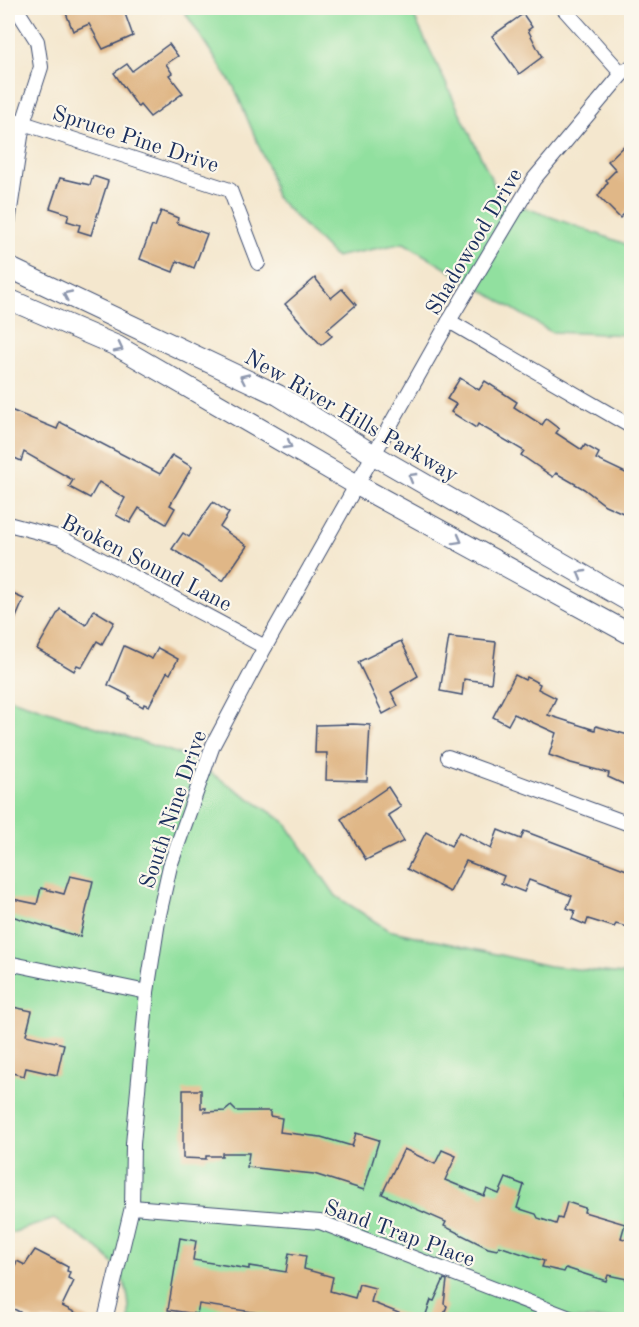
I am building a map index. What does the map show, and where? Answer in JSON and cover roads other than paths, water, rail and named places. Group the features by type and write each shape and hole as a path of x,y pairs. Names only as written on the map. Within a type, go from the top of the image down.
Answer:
{"street":[{"name":"Spruce Pine Drive","path":"8,223 23,123 41,67 37,40 16,8"},
{"path":"563,8 627,70"},
{"name":"Shadowood Drive","path":"374,455 449,321 534,179 627,70"},
{"name":"Spruce Pine Drive","path":"8,121 23,123 230,190 258,263"},
{"name":"New River Hills Parkway","path":"8,267 278,394 374,455 632,603"},
{"path":"8,299 117,346 357,484 632,636"},
{"path":"449,321 632,427"},
{"name":"South Nine Drive","path":"105,1320 132,1207 133,1144 147,992 170,866 213,745 265,647 374,455"},
{"name":"Broken Sound Lane","path":"8,524 61,538 265,647"},
{"path":"448,757 632,825"},
{"path":"8,963 147,992"},
{"name":"Sand Trap Place","path":"132,1207 320,1222 575,1320"}]}
